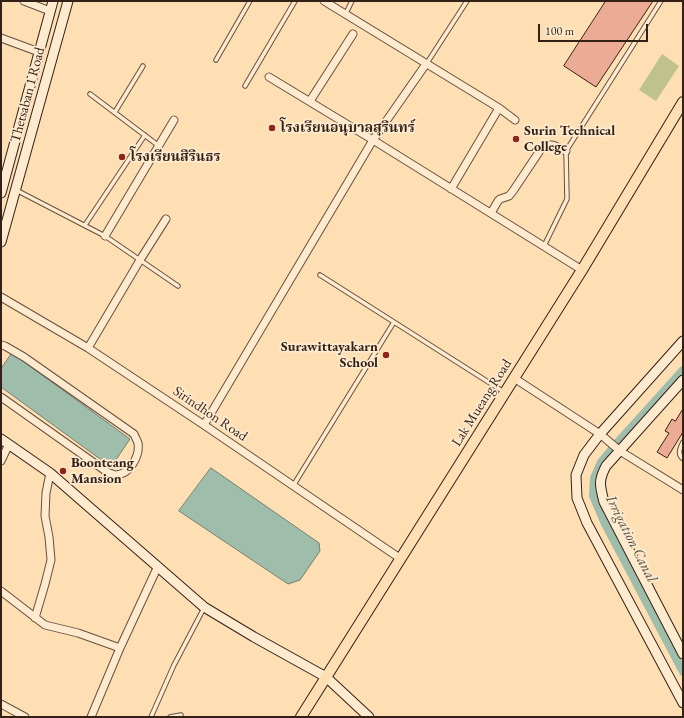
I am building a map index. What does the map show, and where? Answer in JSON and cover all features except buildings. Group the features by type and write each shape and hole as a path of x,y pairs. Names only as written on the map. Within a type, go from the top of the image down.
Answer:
{"main road":[{"name":"Lak Mueang Road","path":"301,717 582,270 683,102"}],"street":[{"path":"24,1 50,11"},
{"name":"Thetsaban 1 Road","path":"1,193 53,1"},
{"name":"Thetsaban 1 Road","path":"1,242 68,1"},
{"path":"324,1 499,108 515,120"},
{"path":"310,102 353,34"},
{"path":"1,38 39,52"},
{"path":"204,425 373,140 426,64"},
{"path":"268,77 373,140 582,270"},
{"path":"451,188 499,108"},
{"path":"105,236 174,120"},
{"path":"491,213 498,201 509,196 513,191 541,149 548,145 552,145 566,151"},
{"path":"88,348 166,219"},
{"name":"Sirindhon Road","path":"1,297 88,348 401,559"},
{"path":"683,341 600,434 584,455 576,475 577,498 587,523 683,703"},
{"path":"1,346 4,346 24,357 134,434 138,443 136,459 131,467 122,473 114,475 107,472 1,397"},
{"path":"514,378 600,434 620,451 683,490"},
{"path":"683,380 606,466 601,476 600,487 604,502 683,654"},
{"path":"1,439 50,473 204,607 326,677 369,717"},
{"path":"1,461 9,444"},
{"path":"35,618 51,560 45,516 46,494 50,473"},
{"path":"91,717 120,648 158,566"},
{"path":"1,591 45,625 78,633 120,648"},
{"path":"1,704 24,717"}],"lane":[{"path":"216,60 250,1"},
{"path":"245,86 295,1"},
{"path":"345,14 352,1"},
{"path":"426,64 467,1"},
{"path":"544,246 567,199 566,151 661,1"},
{"path":"115,112 144,66"},
{"path":"90,94 159,146"},
{"path":"84,225 144,135"},
{"path":"16,190 105,236 178,286"},
{"path":"320,275 505,392"},
{"path":"293,486 394,322"},
{"path":"683,442 679,449 679,454 683,459"},
{"path":"151,717 174,665 204,607"},
{"path":"170,717 182,715"}],"green space":[{"path":"662,54 679,66 656,101 639,90"}],"shaded area":[{"path":"12,353 130,439 111,467 1,387 1,369"},
{"path":"211,468 319,543 320,551 300,580 288,584 179,511"}],"waterway":[{"name":"Irrigation Canal","path":"683,370 601,462 594,478 593,496 605,524 683,672"}],"place":[{"name":"โรงเรียนอนุบาลสุรินทร์","path":"272,128"},
{"name":"Surin Technical College","path":"516,139"},
{"name":"โรงเรียนสิรินธร","path":"122,157"},
{"name":"Surawittayakarn School","path":"386,355"},
{"name":"Boonteang Mansion","path":"63,471"}]}
